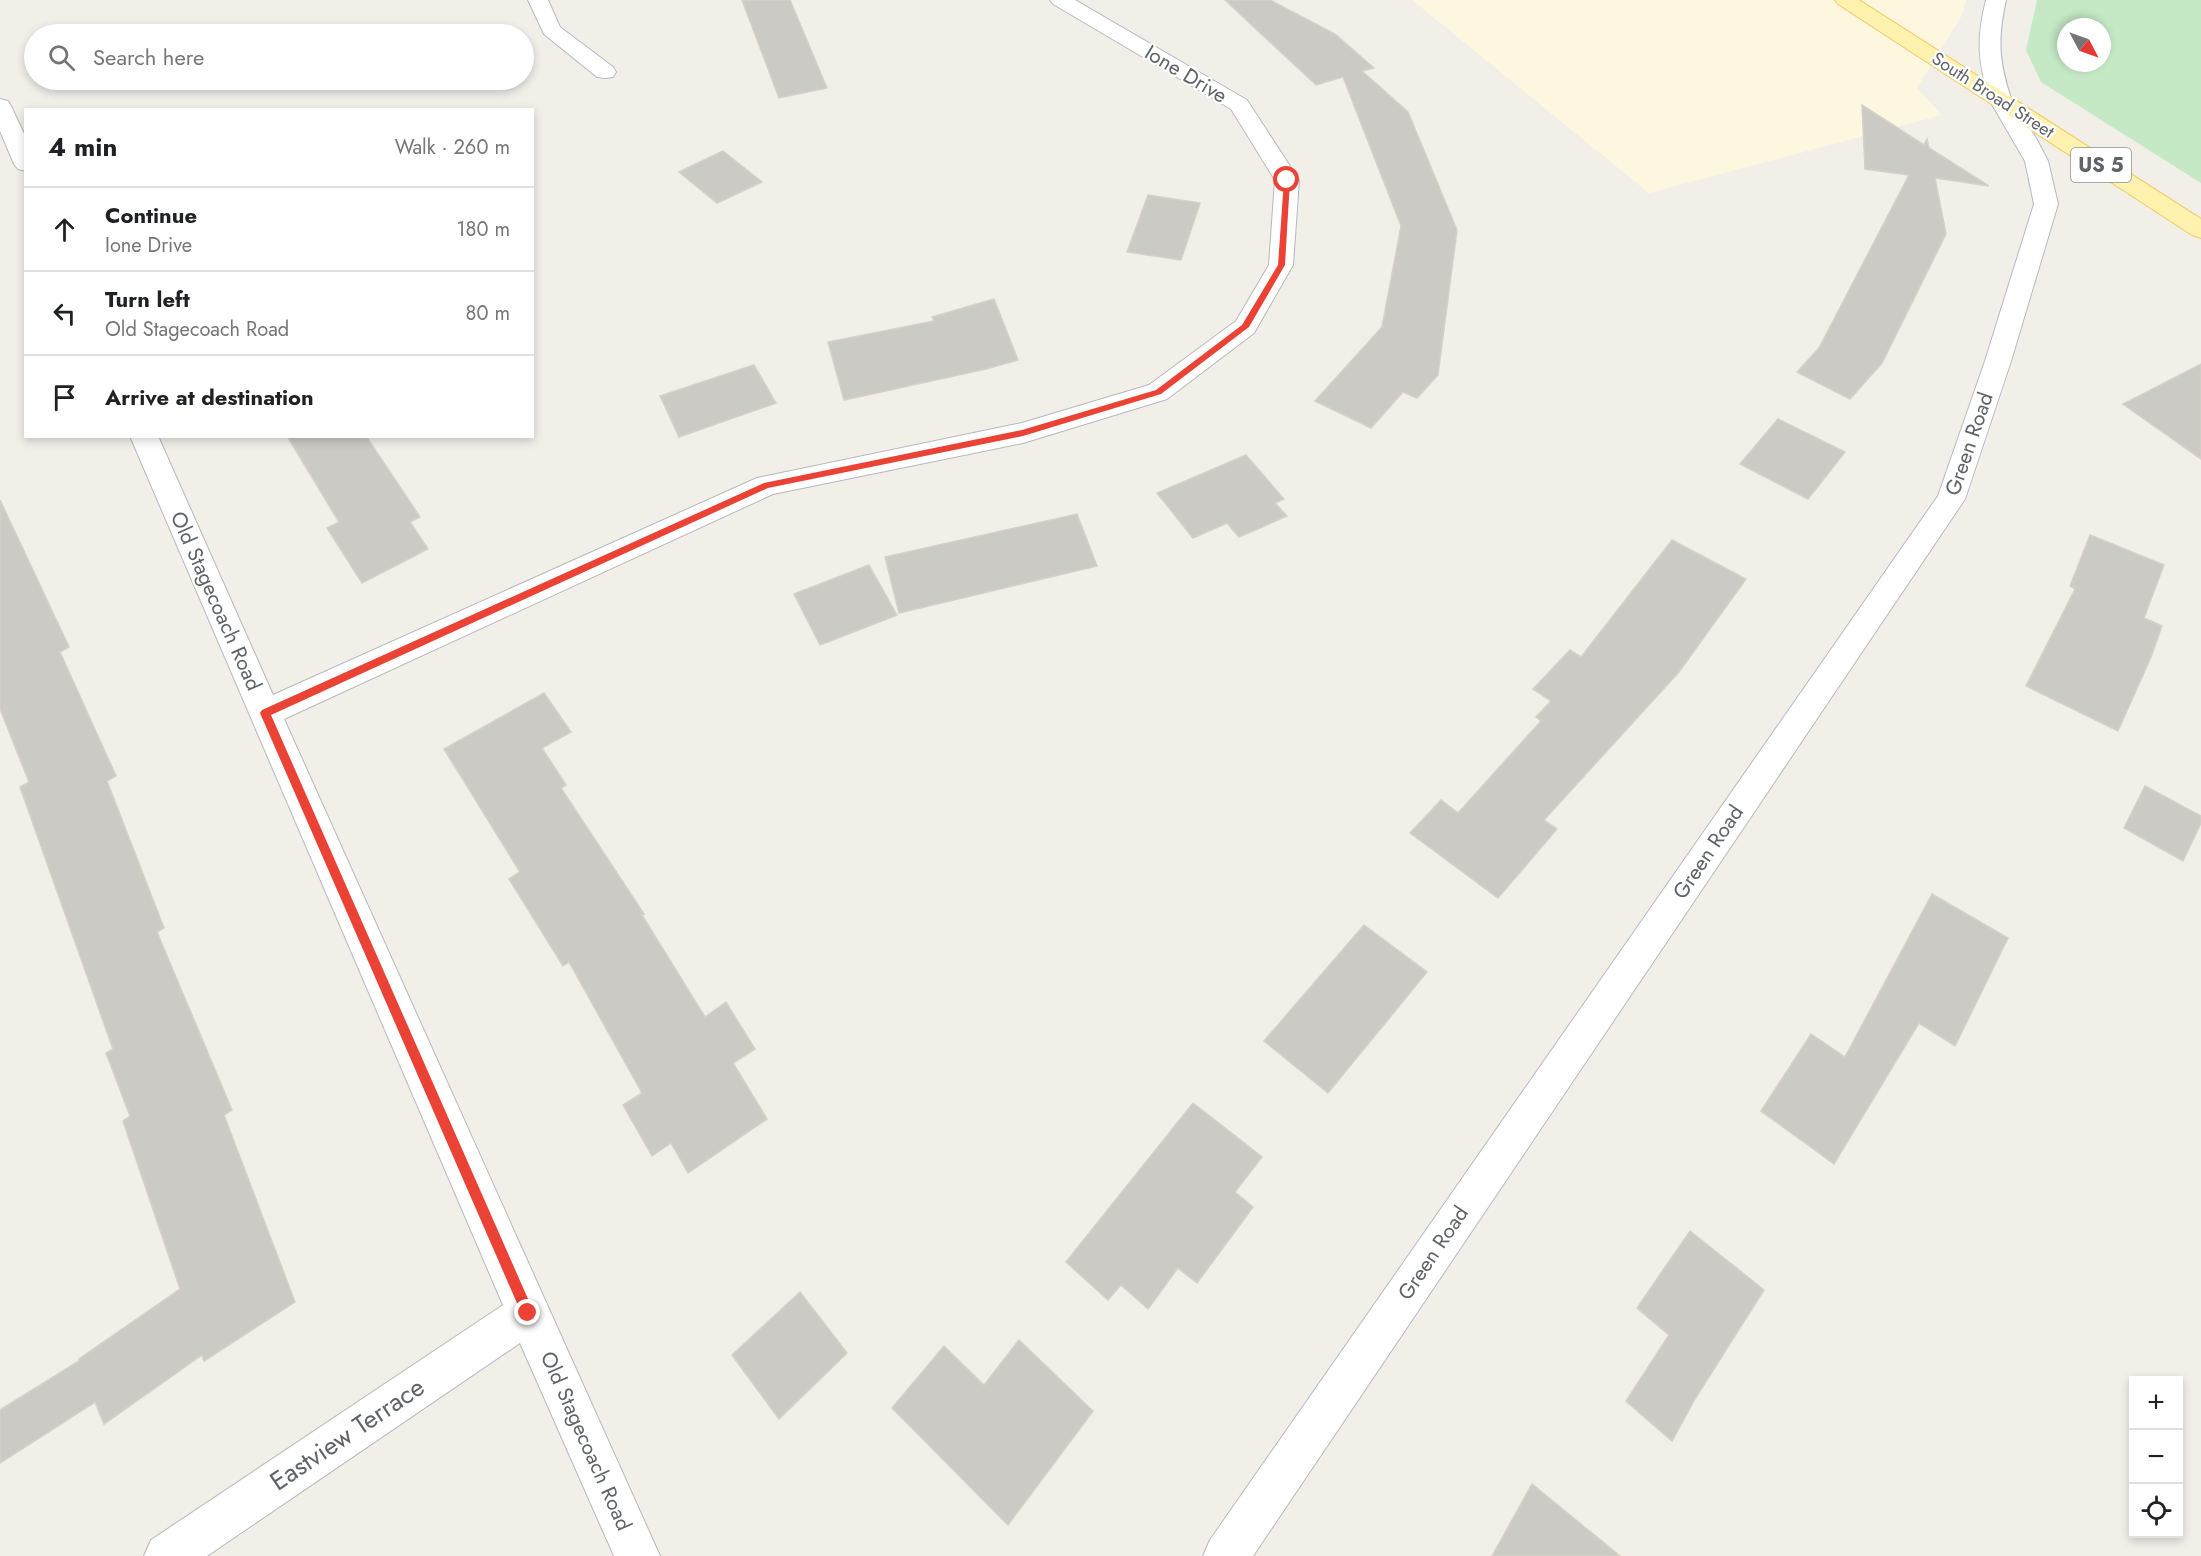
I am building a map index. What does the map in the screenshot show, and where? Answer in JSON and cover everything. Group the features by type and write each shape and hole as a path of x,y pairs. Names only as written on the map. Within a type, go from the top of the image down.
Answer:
{"main road":[{"name":"South Broad Street","path":"1845,0 2201,230"}],"street":[{"path":"538,0 551,30 604,72"},
{"name":"Ione Drive","path":"265,713 766,485 1023,433 1158,392 1245,327 1281,265 1287,180 1239,105 1060,0"},
{"name":"Green Road","path":"1226,1556 1951,499 1998,361 2046,204 2045,178 2033,151 2001,101 1989,66 1987,34 1996,0"},
{"path":"0,106 24,160"},
{"name":"Old Stagecoach Road","path":"145,438 528,1313 638,1556"},
{"name":"Eastview Terrace","path":"167,1556 528,1313"}],"shaded area":[{"path":"1412,0 1966,0 1962,15 1917,88 1942,115 1649,193"}],"green space":[{"path":"2037,0 2201,0 2201,183 2041,82 2026,50"}],"building":[{"path":"742,0 790,0 827,88 779,98"},
{"path":"1225,0 1270,0 1335,34 1374,68 1362,71 1408,112 1457,230 1438,375 1417,398 1403,392 1371,428 1315,401 1382,327 1401,226 1343,77 1316,85"},
{"path":"1862,105 1924,145 1927,139 1929,148 1989,186 1935,178 1946,234 1882,363 1850,399 1797,372 1819,348 1909,175 1865,169"},
{"path":"723,151 762,182 717,203 679,172"},
{"path":"1148,195 1200,203 1181,260 1127,252"},
{"path":"994,299 1018,360 844,400 828,342 934,321 932,317"},
{"path":"2201,364 2201,459 2123,404"},
{"path":"754,365 776,403 679,437 660,396"},
{"path":"1778,419 1845,452 1808,499 1740,464"},
{"path":"288,438 367,438 420,517 410,522 428,549 362,583 327,528 339,522"},
{"path":"1246,455 1284,499 1275,503 1287,516 1239,537 1227,523 1193,538 1157,493"},
{"path":"0,500 69,647 60,652 116,776 107,781 164,928 157,932 232,1110 224,1115 295,1302 204,1361 202,1355 104,1424 95,1402 0,1463 0,1410 79,1361 180,1289 123,1121 130,1116 106,1053 113,1049 20,787 29,782 0,709"},
{"path":"1077,514 1097,566 899,613 885,557"},
{"path":"2090,535 2164,565 2144,618 2162,626 2151,657 2118,731 2026,686 2075,589 2070,586"},
{"path":"1672,540 1746,579 1679,672 1544,820 1557,829 1498,898 1410,833 1441,800 1458,813 1541,721 1536,717 1551,701 1533,689 1570,650 1581,657"},
{"path":"869,565 897,615 820,645 794,594"},
{"path":"544,693 571,732 542,748 566,785 561,788 644,914 642,915 705,1017 726,1002 755,1049 733,1063 767,1119 688,1173 671,1143 652,1156 623,1105 642,1093 569,962 563,966 509,879 520,872 444,749"},
{"path":"2145,786 2201,816 2201,823 2183,861 2124,828"},
{"path":"1932,894 2008,938 1955,1046 1919,1023 1834,1164 1761,1111 1811,1034 1845,1057"},
{"path":"1364,925 1427,972 1328,1093 1264,1041"},
{"path":"1193,1103 1262,1157 1235,1192 1253,1207 1197,1283 1178,1268 1148,1309 1121,1285 1108,1300 1066,1262"},
{"path":"1690,1231 1764,1290 1695,1399 1672,1441 1626,1401 1669,1335 1637,1308"},
{"path":"800,1292 847,1353 779,1419 732,1355"},
{"path":"1019,1340 1093,1411 1008,1525 892,1408 944,1346 984,1385"},
{"path":"1532,1484 1620,1556 1492,1556"}],"route":[{"path":"528,1313 265,713 766,485 1023,433 1158,392 1245,327 1281,265 1287,180"}]}
